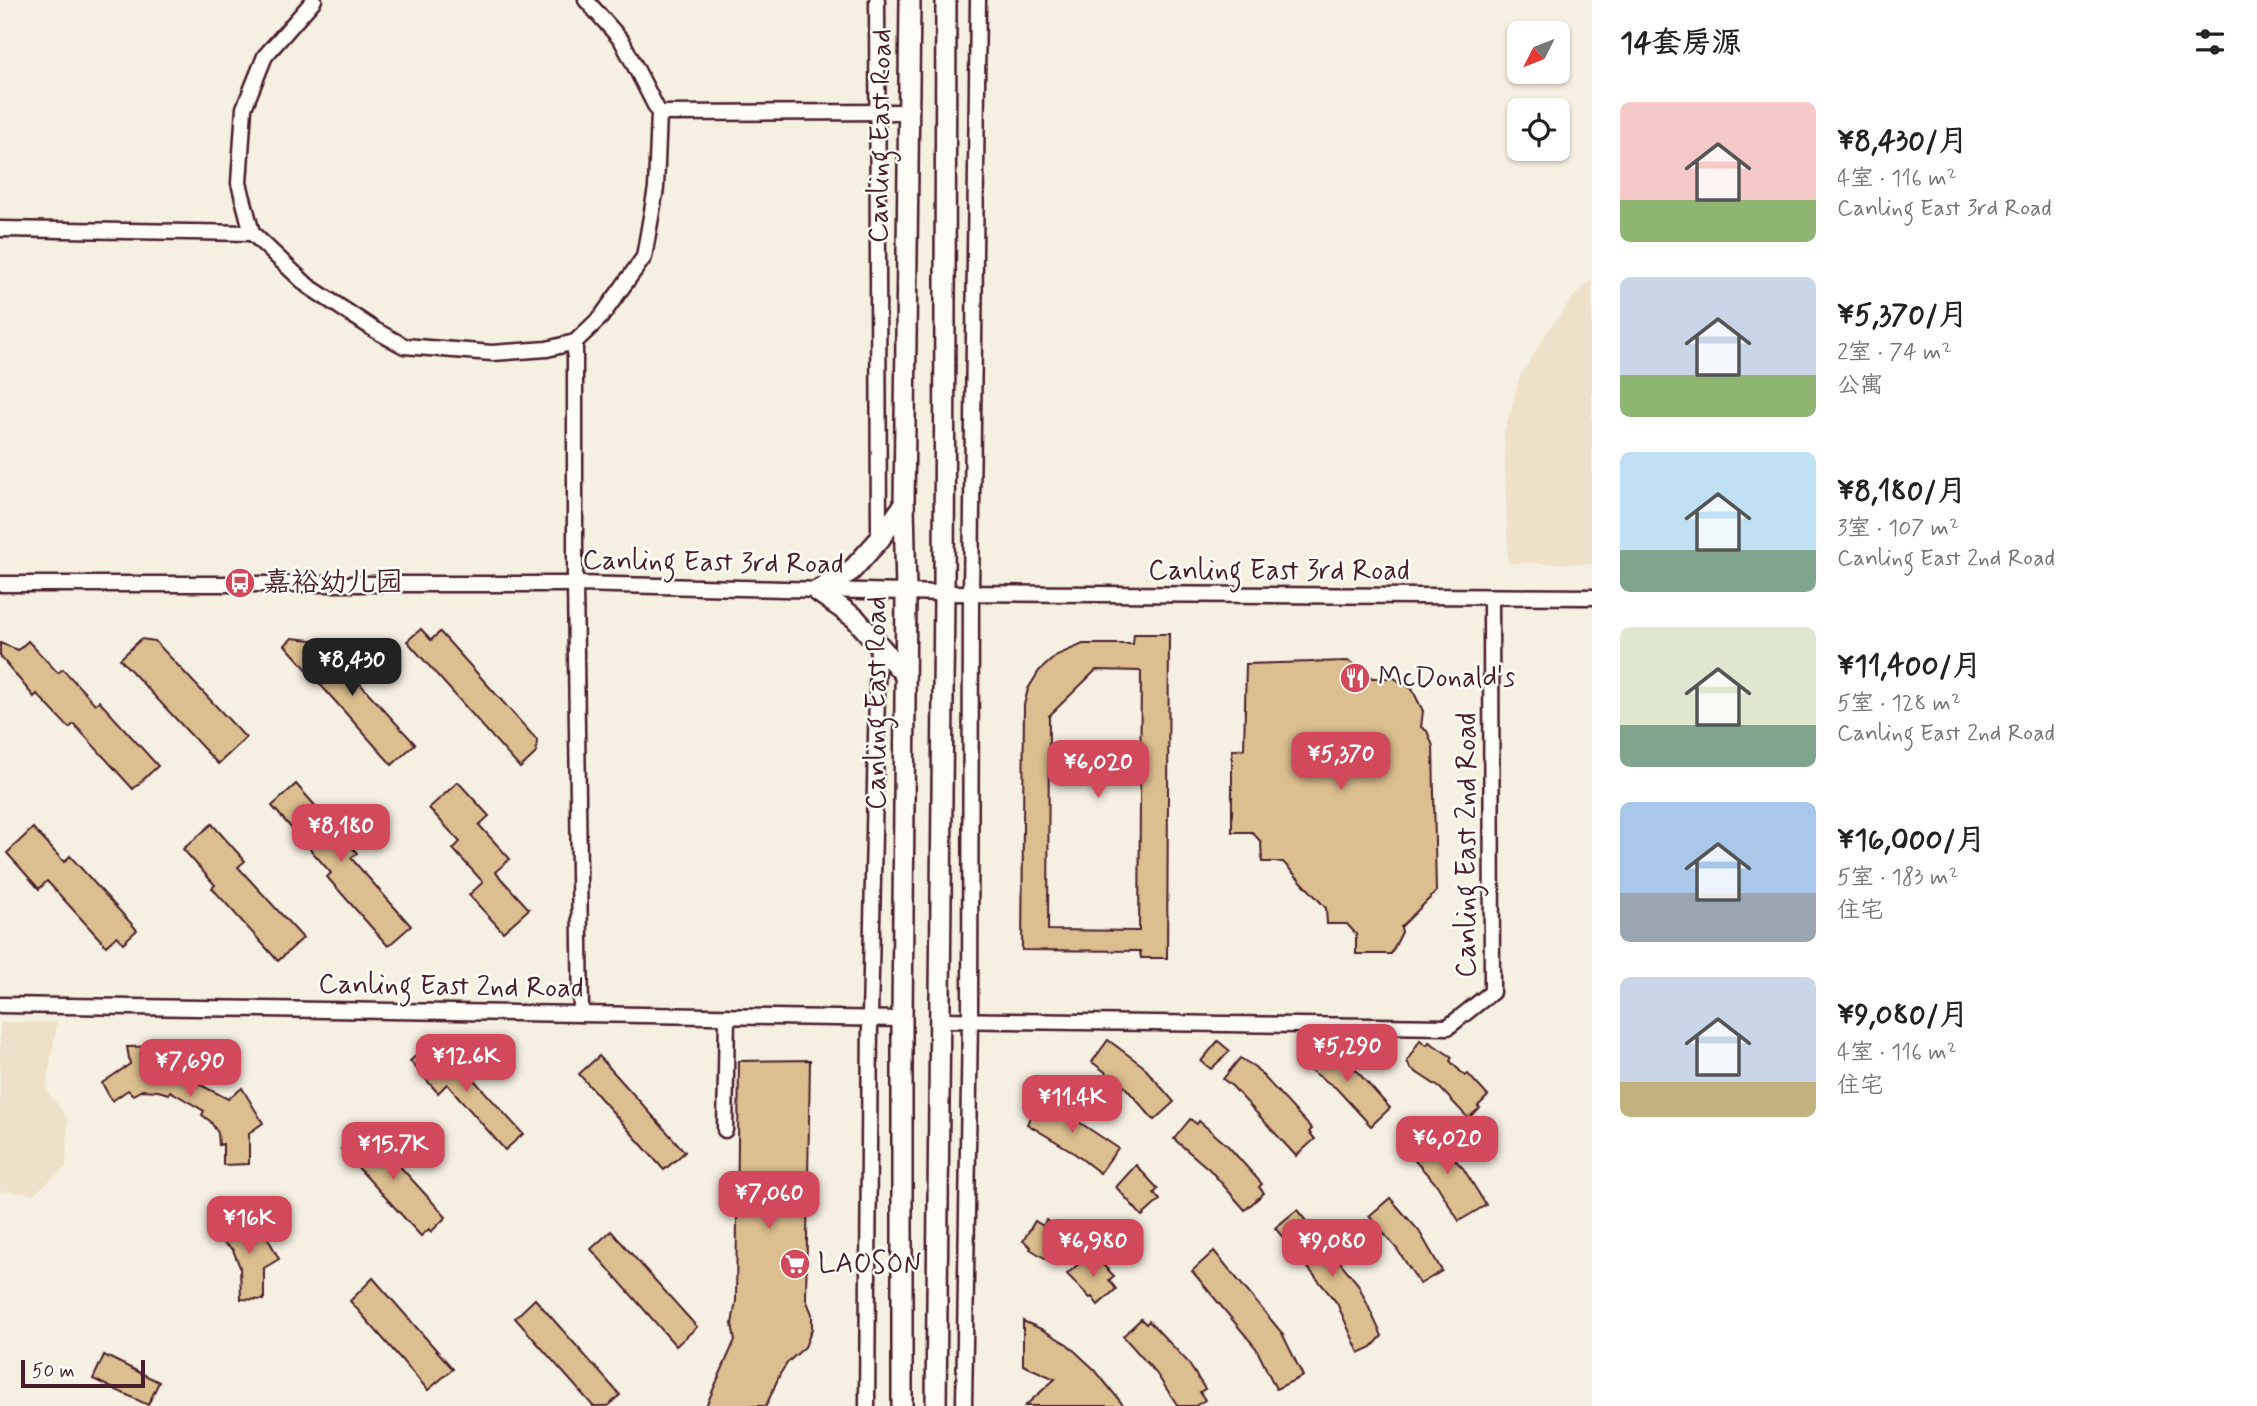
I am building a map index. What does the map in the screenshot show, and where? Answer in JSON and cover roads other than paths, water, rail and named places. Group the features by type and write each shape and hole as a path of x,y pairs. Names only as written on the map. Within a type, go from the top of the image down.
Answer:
{"street":[{"path":"314,0 265,56 244,108 239,183 252,233 308,286 404,346 492,353 547,349 575,342 601,317 644,257 656,188 659,113 622,41 586,0"},
{"path":"877,0 879,540"},
{"name":"Canling East Road","path":"902,1406 906,592 904,505 910,0"},
{"path":"936,1406 944,593 946,0"},
{"path":"964,1406 970,1020 971,593 978,0"},
{"path":"659,113 910,112"},
{"path":"0,229 252,233"},
{"path":"575,342 580,1014"},
{"path":"904,505 879,540 851,571 817,591 855,618 905,675"},
{"name":"Canling East 3rd Road","path":"0,584 575,584 944,593 1592,597"},
{"name":"Canling East 2nd Road","path":"940,1020 1448,1027 1492,992 1491,597"},
{"path":"867,1406 870,1018 878,644"},
{"name":"Canling East 2nd Road","path":"0,1005 902,1019"},
{"path":"725,1130 727,1016"}],"place":[{"name":"嘉裕幼儿园","path":"240,583"},
{"name":"McDonald's","path":"1355,678"},
{"name":"LAOSON","path":"795,1264"}]}
